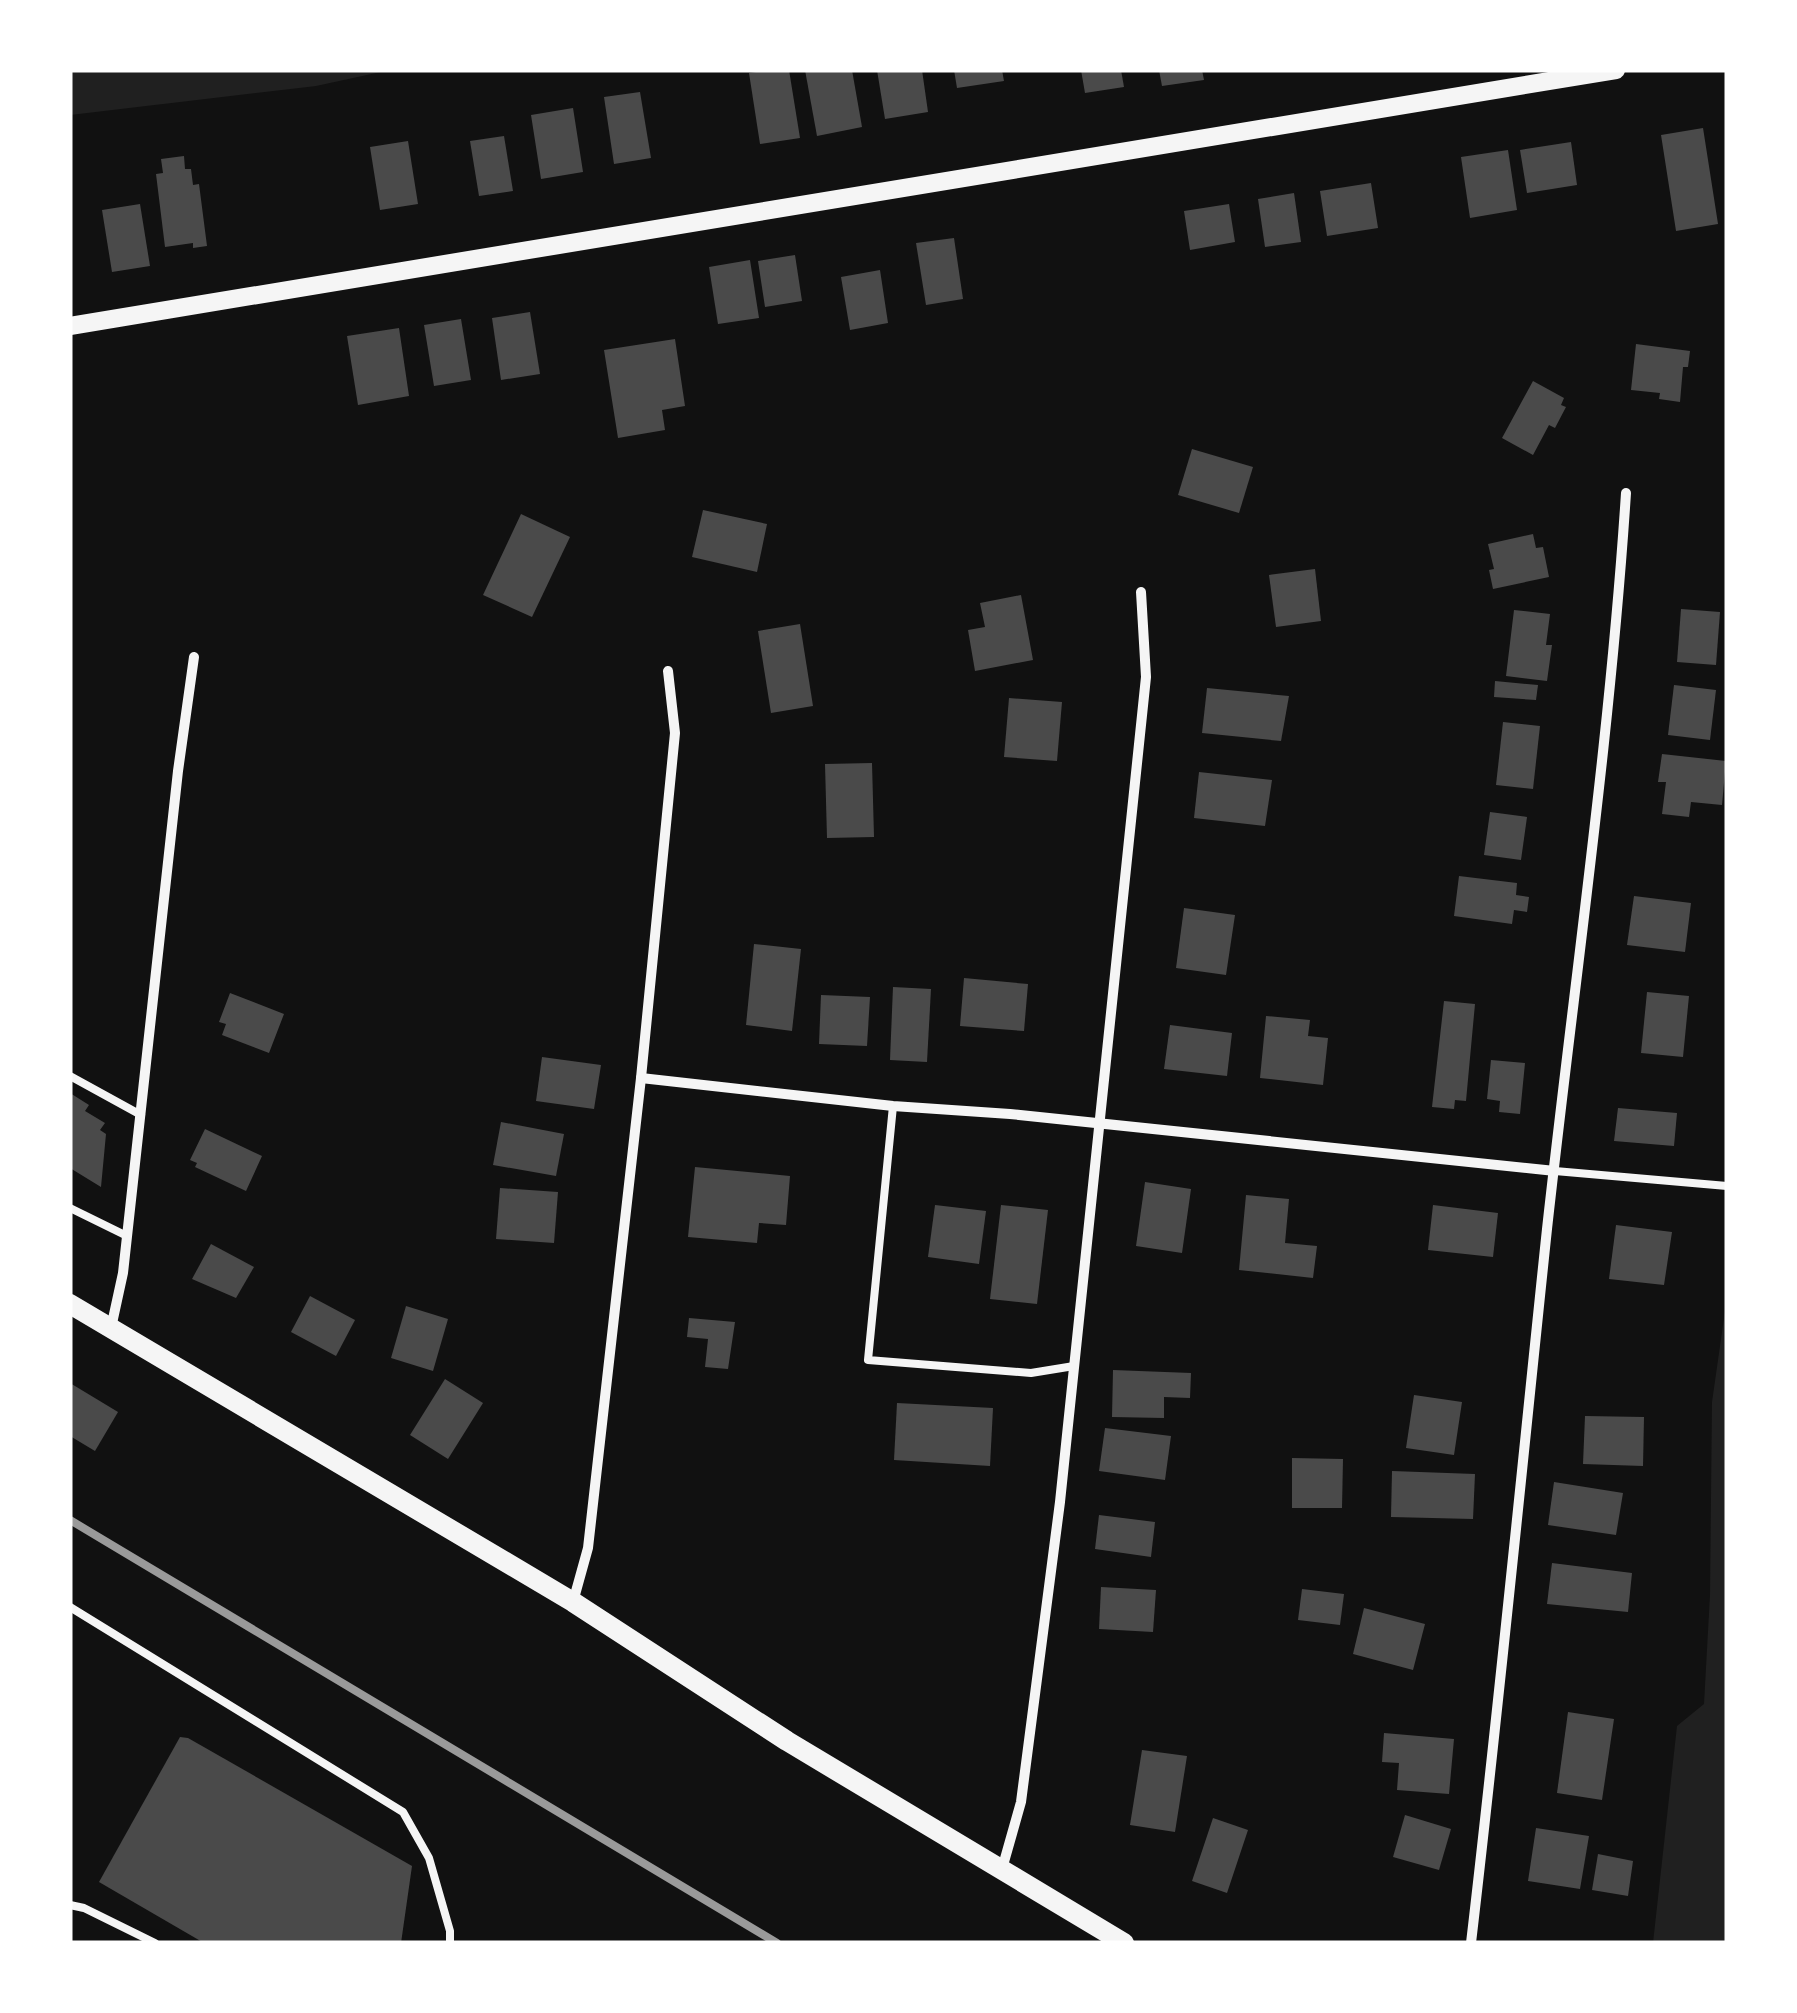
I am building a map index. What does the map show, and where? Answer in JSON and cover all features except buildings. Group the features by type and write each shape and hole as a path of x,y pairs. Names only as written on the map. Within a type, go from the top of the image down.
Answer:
{"main road":[{"path":"70,1304 573,1602 787,1742 1124,1943"}],"street":[{"path":"70,326 1616,70"},
{"path":"1471,1943 1611,681 1626,492"},
{"path":"1002,1869 1021,1802 1074,1366 1146,677 1141,592"},
{"path":"111,1328 127,1236 194,657"},
{"path":"573,1602 588,1548 641,1078 674,733 668,671"},
{"path":"641,1078 1555,1171"}],"lane":[{"path":"70,1076 141,1115"},
{"path":"893,1106 868,1360 1031,1373 1074,1366"},
{"path":"1555,1171 1727,1186"},
{"path":"70,1208 127,1236"},
{"path":"70,1607 402,1812 429,1858 450,1943"},
{"path":"70,1905 84,1908 154,1943"}],"shaded area":[{"path":"70,70 390,70 316,86 70,115"},
{"path":"1727,1297 1727,1943 1653,1943 1677,1726 1704,1704 1710,1595 1712,1402"}],"railway":[{"path":"70,1520 777,1943"}]}
